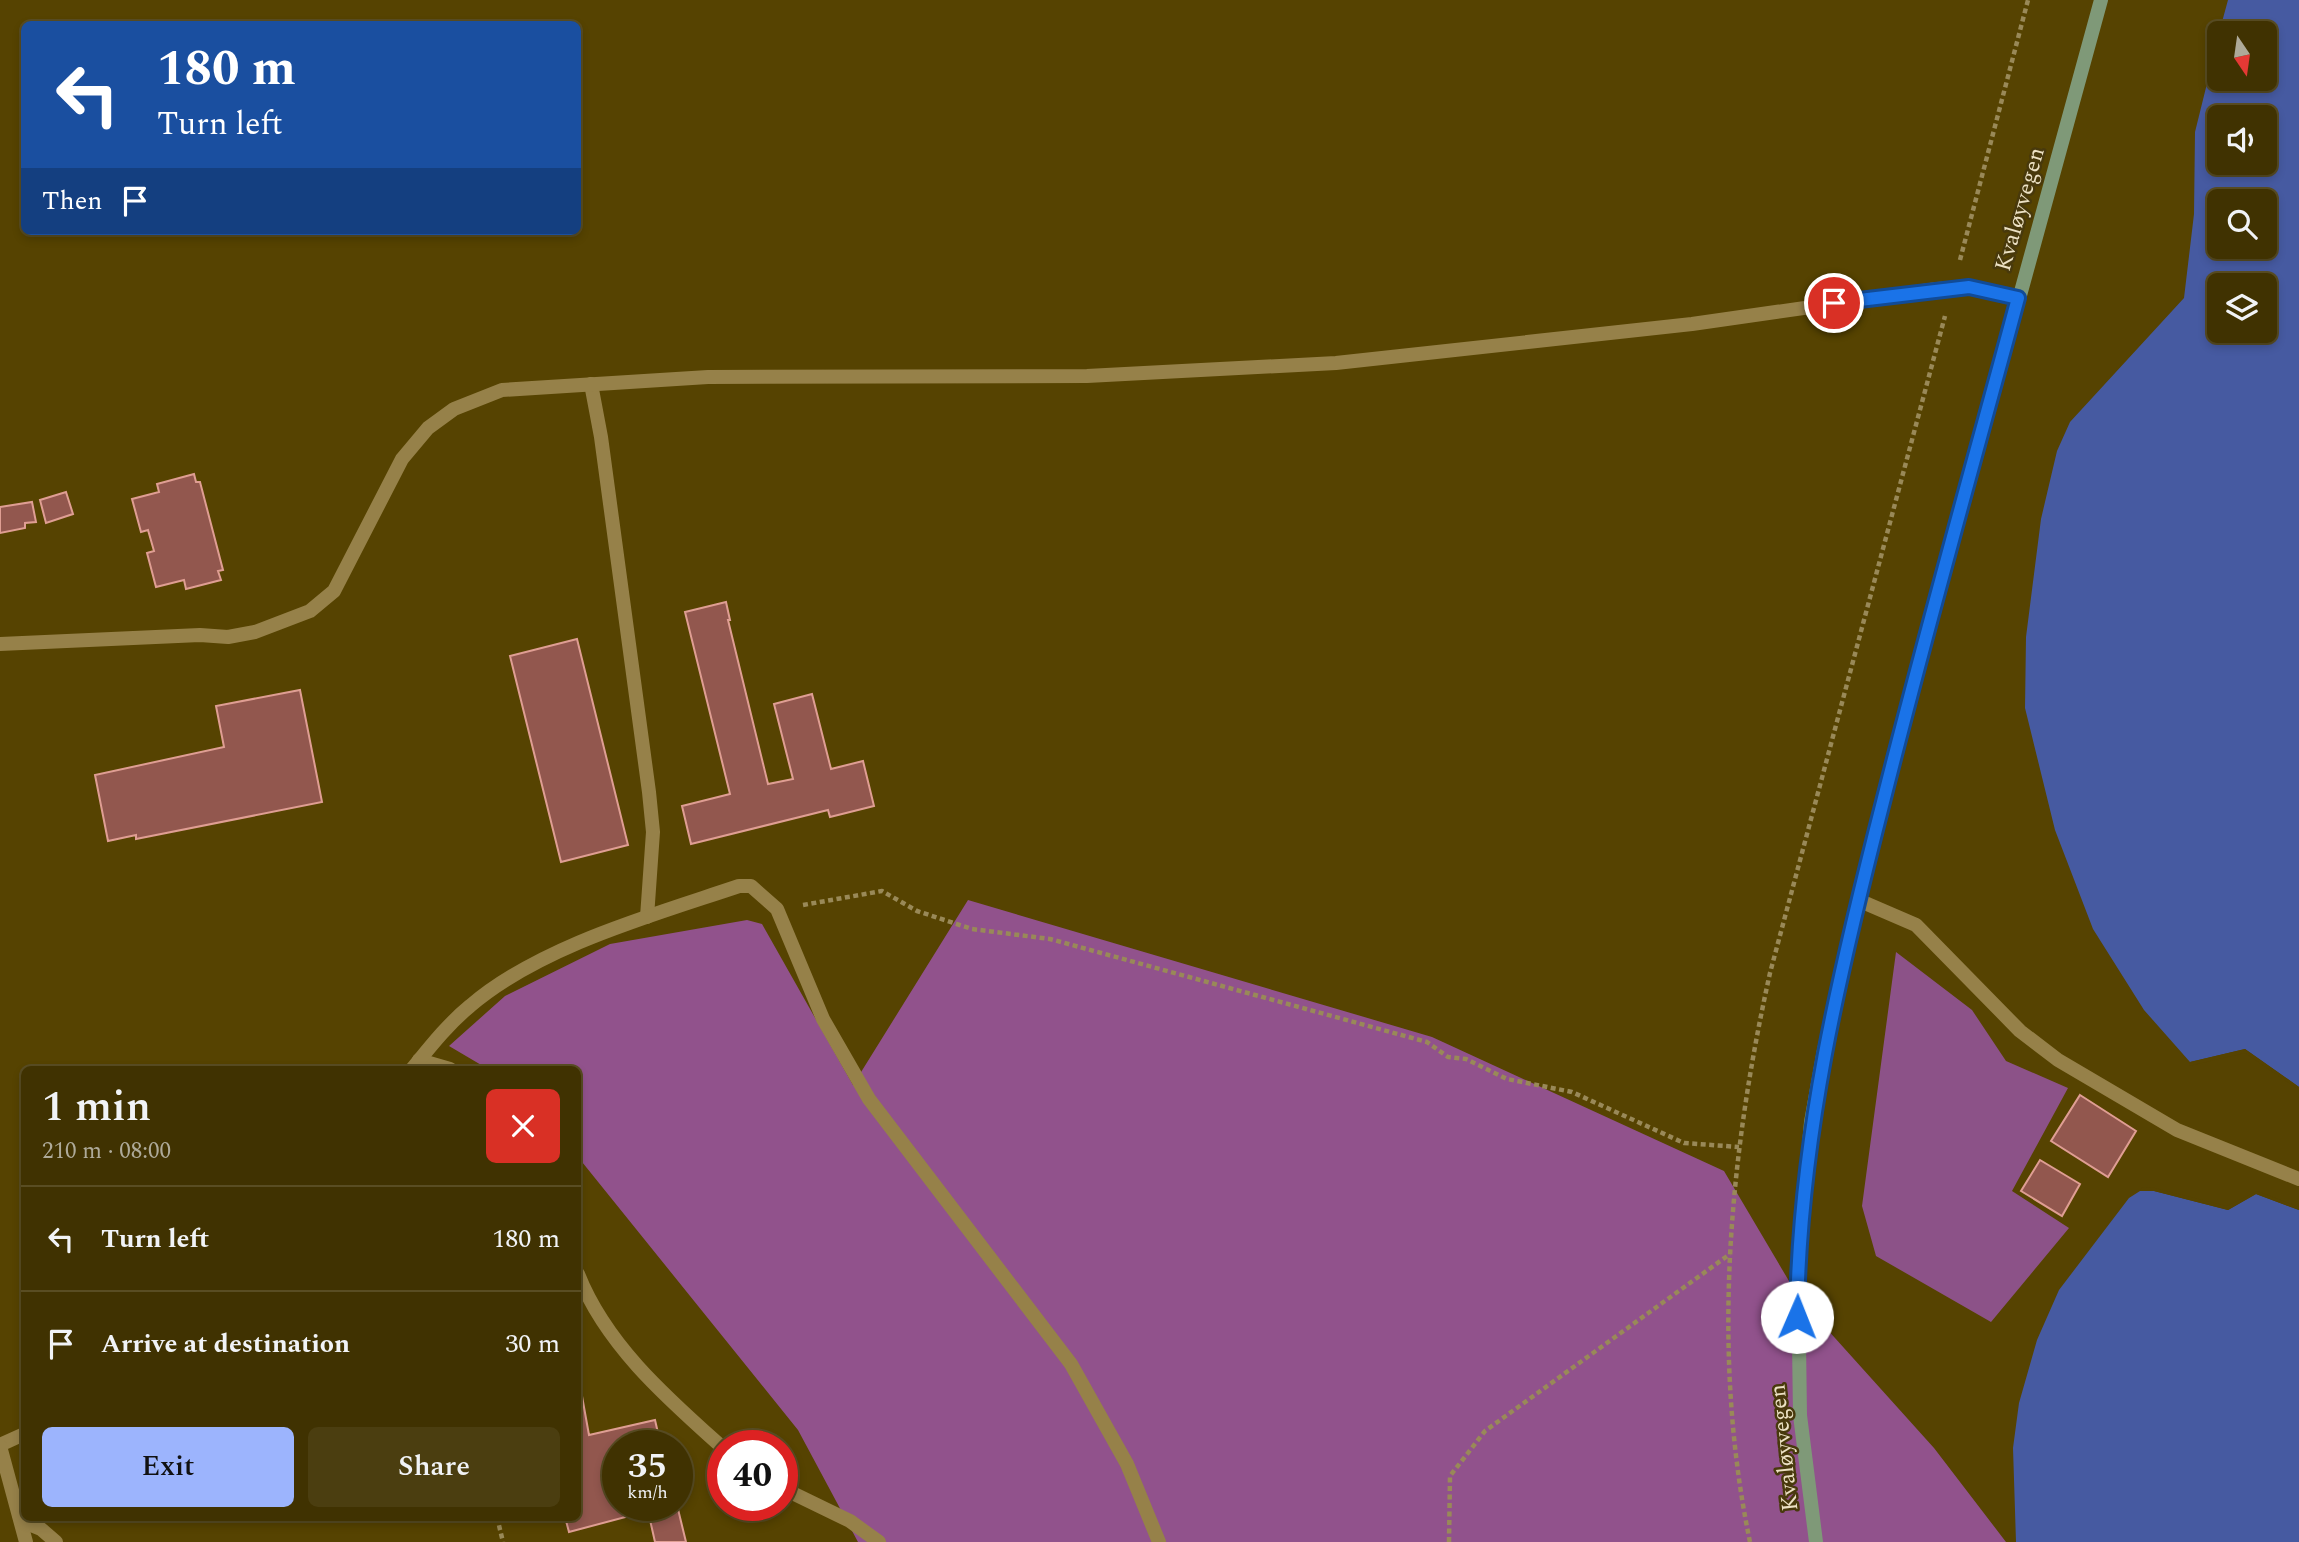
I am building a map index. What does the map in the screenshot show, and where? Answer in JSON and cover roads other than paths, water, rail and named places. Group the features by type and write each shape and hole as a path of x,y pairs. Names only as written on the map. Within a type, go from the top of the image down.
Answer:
{"street":[{"name":"Kvaløyvegen","path":"1816,1542 1800,1415 1798,1268 1811,1122 1858,900 2018,298 2101,0"},
{"path":"0,644 201,635 228,637 282,624 310,611 334,591 396,469 428,428 454,409 502,390 708,377 1087,376 1322,364 1513,345 1952,288 1969,287 2018,298"},
{"path":"591,384 601,437 651,818 652,867 647,917"},
{"path":"415,1065 470,1006 500,984 605,932 739,886 751,886 777,909 823,1019 846,1062 901,1143 1071,1364 1127,1464 1159,1542"},
{"path":"1858,900 1916,925 2020,1031 2058,1060 2177,1130 2299,1179"},
{"path":"581,1282 608,1331 683,1413 707,1434"},
{"path":"21,1436 0,1446 26,1542"},
{"path":"798,1496 850,1521 879,1542"},
{"path":"21,1521 41,1529 56,1542"}],"water":[{"path":"2228,0 2299,0 2299,1087 2245,1049 2190,1062 2144,1010 2093,929 2055,830 2025,708 2026,637 2041,519 2057,451 2070,422 2184,298 2194,214 2195,132 2207,84 2207,91 2277,91 2277,21 2222,21"},
{"path":"2140,1191 2154,1191 2228,1210 2256,1194 2299,1210 2299,1542 2016,1542 2013,1448 2019,1403 2037,1340 2059,1290 2129,1198"}]}
